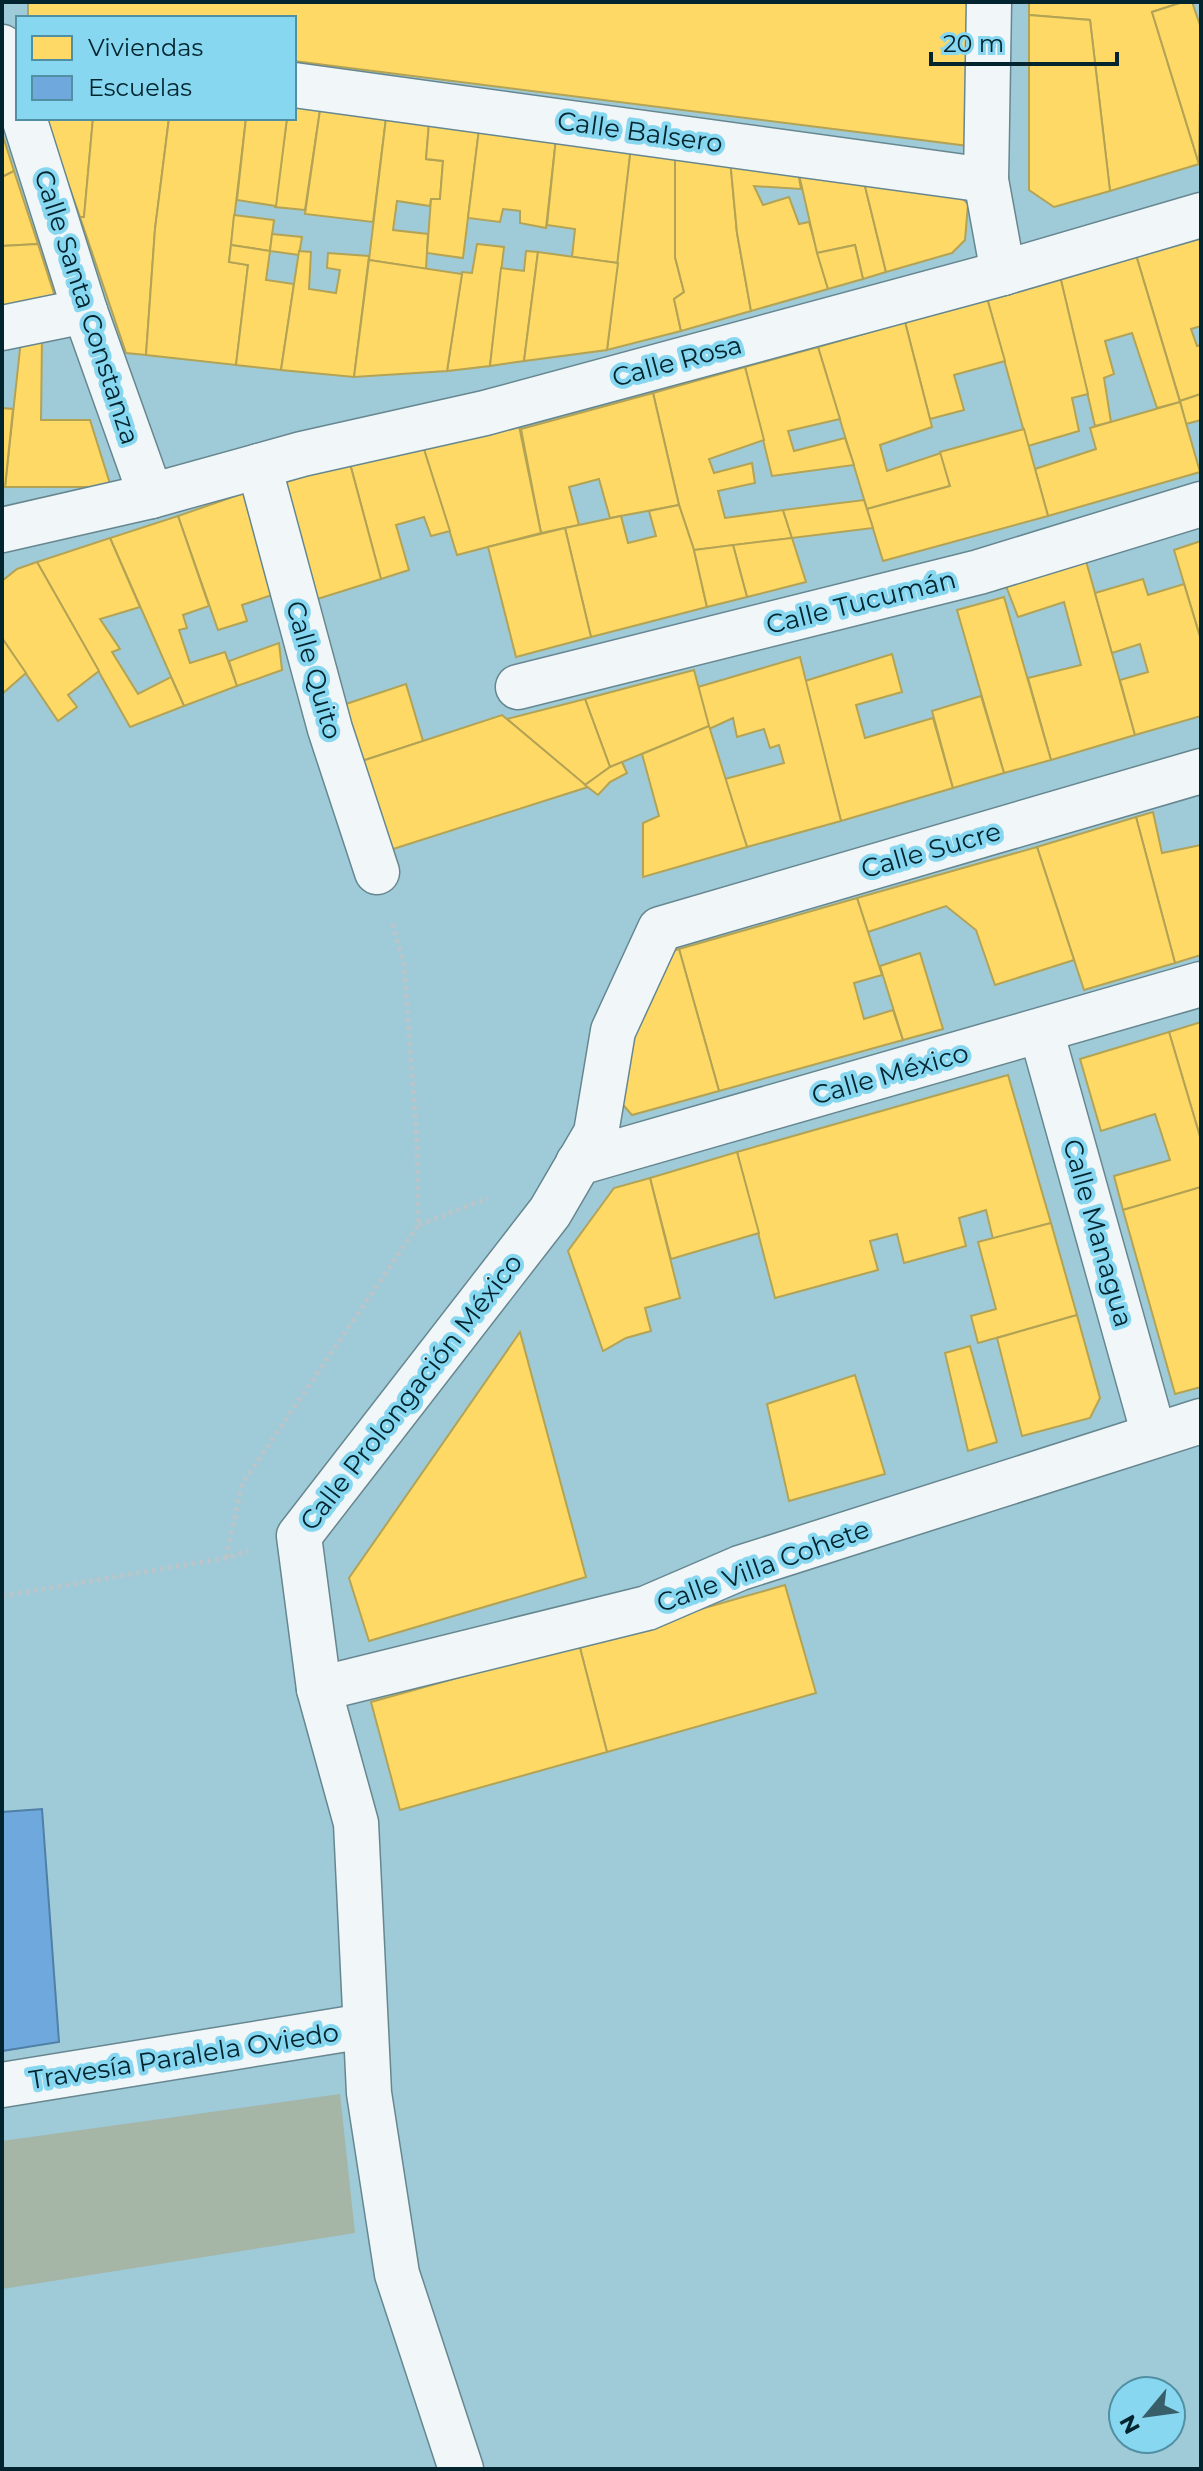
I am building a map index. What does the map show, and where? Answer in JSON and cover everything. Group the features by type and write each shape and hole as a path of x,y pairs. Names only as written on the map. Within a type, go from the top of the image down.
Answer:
{"street":[{"path":"989,2 986,180 1003,273"},
{"path":"2,46 16,92"},
{"name":"Calle Balsero","path":"296,85 986,180"},
{"name":"Calle Santa Constanza","path":"25,120 85,311 151,496"},
{"name":"Calle Rosa","path":"2,530 485,413 1003,273 1201,215"},
{"path":"2,328 85,311"},
{"name":"Calle Quito","path":"259,466 330,729 377,872"},
{"name":"Calle Tucumán","path":"518,687 979,572 1201,504"},
{"name":"Calle Sucre","path":"660,929 1201,771"},
{"name":"Calle Prolongación México","path":"461,2469 397,2274 369,2093 356,1823 319,1689 299,1536 550,1212 596,1133 613,1031 660,929"},
{"name":"Calle México","path":"578,1163 1201,984"},
{"name":"Calle Managua","path":"1041,1031 1154,1435"},
{"name":"Calle Villa Cohete","path":"319,1689 647,1608 740,1568 1201,1421"},
{"name":"Travesía Paralela Oviedo","path":"2,2085 365,2026"}],"path":[{"path":"226,1558 242,1484 418,1225 417,1143 404,965 377,872"},
{"path":"2,1596 226,1558 299,1536"}],"green space":[{"path":"340,2094 355,2233 2,2289 2,2141"}],"building: Viviendas":[{"path":"28,2 971,2 969,146 296,61 296,16 28,16"},
{"path":"1029,2 1183,2 1152,12 1199,164 1110,191 1090,20 1029,15"},
{"path":"1192,2 1201,28 1199,164 1152,12"},
{"path":"1029,15 1090,20 1110,191 1054,207 1029,190"},
{"path":"296,107 320,110 305,210 275,207 287,120 296,120"},
{"path":"320,110 386,118 373,222 305,214"},
{"path":"386,118 429,123 426,159 443,161 440,199 431,199 430,206 397,201 393,230 428,234 426,269 369,260"},
{"path":"46,120 93,120 84,217 80,217"},
{"path":"93,120 169,120 155,229 146,355 126,353 80,217 84,217"},
{"path":"169,120 246,120 229,262 248,265 236,365 146,355 155,229"},
{"path":"246,120 287,120 276,206 237,200"},
{"path":"429,123 479,129 463,258 427,253 431,199 440,199 443,161 426,159"},
{"path":"479,129 556,138 546,228 520,223 520,211 503,209 500,222 468,218"},
{"path":"2,133 14,171 2,177"},
{"path":"556,138 631,147 618,263 572,257 575,229 547,225"},
{"path":"631,147 675,153 675,257 684,292 674,299 681,331 607,350"},
{"path":"675,153 730,159 737,233 751,311 681,331 674,299 684,292 675,257"},
{"path":"730,159 797,166 801,189 754,186 763,205 789,197 799,224 809,222 828,289 751,311 737,233"},
{"path":"797,166 862,174 886,272 863,279 855,245 817,253"},
{"path":"14,171 38,244 2,246 2,177"},
{"path":"862,174 949,184 968,204 965,240 952,253 886,272"},
{"path":"234,215 274,220 270,251 231,245"},
{"path":"272,234 302,237 299,255 270,251"},
{"path":"1201,236 1201,326 1191,329 1197,346 1201,345 1201,394 1180,401 1136,255"},
{"path":"38,244 57,303 2,314 2,246"},
{"path":"477,244 504,247 490,366 447,371 462,272 472,273"},
{"path":"231,245 270,251 266,280 294,284 281,370 236,365 248,265 229,262"},
{"path":"855,245 863,279 828,289 817,253"},
{"path":"299,251 311,252 309,289 336,293 340,270 327,268 328,253 369,256 354,377 281,370"},
{"path":"526,251 538,252 524,361 490,366 501,268 524,271"},
{"path":"538,252 618,263 607,350 524,361"},
{"path":"1136,255 1180,402 1157,408 1132,333 1105,341 1114,374 1104,378 1111,422 1095,426 1060,276"},
{"path":"369,260 462,274 447,371 354,377"},
{"path":"1060,276 1088,394 1072,398 1079,431 1028,446 987,298"},
{"path":"987,298 1005,361 954,375 964,410 930,419 905,322"},
{"path":"905,322 932,427 880,445 887,471 941,453 950,486 867,509 818,347"},
{"path":"42,337 41,420 90,420 111,487 5,487 21,340"},
{"path":"818,347 840,419 788,431 794,451 845,438 854,465 772,476 745,367"},
{"path":"745,367 764,440 709,459 714,473 752,463 755,483 718,491 725,518 783,510 792,538 694,550 679,505 653,393"},
{"path":"653,393 679,505 610,518 599,479 569,487 579,525 541,533 521,429"},
{"path":"1201,394 1201,420 1186,424 1180,401"},
{"path":"1180,402 1200,472 1048,516 1035,469 1096,449 1090,428"},
{"path":"2,408 13,409 5,487 2,488"},
{"path":"519,426 541,533 457,555 421,440"},
{"path":"1024,429 1048,516 883,561 867,509 950,486 940,452"},
{"path":"421,440 450,531 431,536 424,517 396,525 409,570 381,579 349,460"},
{"path":"349,460 381,579 311,601 281,484"},
{"path":"247,492 272,595 242,605 247,621 218,630 178,516"},
{"path":"864,500 873,528 792,538 783,510"},
{"path":"679,505 694,550 707,607 591,637 565,528 621,516 628,543 656,536 649,511"},
{"path":"178,516 209,606 183,615 187,628 179,630 190,663 225,652 237,686 184,706 110,538"},
{"path":"565,528 591,637 516,657 488,547"},
{"path":"110,538 140,607 100,619 120,649 112,652 138,694 171,677 184,706 130,727 37,562"},
{"path":"792,538 806,582 747,597 733,545"},
{"path":"1201,541 1201,640 1174,550"},
{"path":"733,545 747,597 707,607 694,550"},
{"path":"1086,561 1135,735 1051,760 1028,678 1081,665 1064,602 1018,617 1006,586"},
{"path":"37,562 99,671 68,695 77,707 58,721 2,638 2,581 17,569"},
{"path":"1143,579 1148,595 1184,584 1201,640 1201,716 1135,735 1120,680 1148,672 1140,644 1112,653 1095,593"},
{"path":"1004,597 1051,760 1004,773 957,610"},
{"path":"2,638 26,673 2,694"},
{"path":"279,643 282,670 237,686 229,661"},
{"path":"892,654 902,692 856,705 865,738 933,718 953,788 841,821 805,681"},
{"path":"800,657 841,821 747,847 725,779 784,763 779,745 770,748 764,729 737,737 733,718 709,729 698,687"},
{"path":"694,670 709,726 610,767 585,699"},
{"path":"406,684 423,741 362,761 343,705"},
{"path":"981,696 1004,773 953,788 932,711"},
{"path":"585,699 610,767 585,785 507,719"},
{"path":"502,715 588,787 390,850 362,761"},
{"path":"709,726 747,847 643,877 643,823 659,816 642,754"},
{"path":"622,762 627,773 610,782 598,795 585,785 610,767"},
{"path":"1153,812 1162,853 1201,845 1201,955 1175,963 1136,817"},
{"path":"1136,817 1175,963 1084,990 1037,847"},
{"path":"1037,847 1074,960 995,985 976,930 946,906 868,932 857,898"},
{"path":"857,898 882,975 854,983 864,1019 893,1010 903,1040 719,1091 679,949"},
{"path":"679,949 719,1091 632,1115 616,1097 657,956"},
{"path":"920,953 943,1029 903,1040 880,966"},
{"path":"1201,1022 1201,1140 1169,1032"},
{"path":"1169,1032 1201,1140 1201,1187 1123,1210 1114,1176 1170,1160 1155,1114 1101,1131 1080,1059"},
{"path":"1008,1075 1051,1223 993,1239 986,1210 959,1218 966,1246 904,1263 897,1234 870,1241 878,1270 775,1298 737,1152"},
{"path":"737,1152 759,1233 671,1259 650,1178"},
{"path":"650,1178 680,1298 645,1308 651,1331 626,1338 603,1351 568,1251 614,1188"},
{"path":"1201,1187 1201,1387 1175,1394 1123,1210"},
{"path":"1051,1223 1077,1315 978,1343 971,1316 996,1309 978,1242"},
{"path":"1077,1315 1100,1398 1090,1418 1022,1436 997,1338"},
{"path":"520,1332 586,1577 369,1641 349,1578"},
{"path":"970,1346 997,1442 968,1451 945,1353"},
{"path":"855,1375 885,1474 789,1501 767,1404"},
{"path":"785,1585 816,1693 607,1752 579,1644"},
{"path":"579,1644 607,1752 400,1810 371,1702"}],"building: Escuelas":[{"path":"42,1809 59,2042 2,2051 2,1812"}]}
